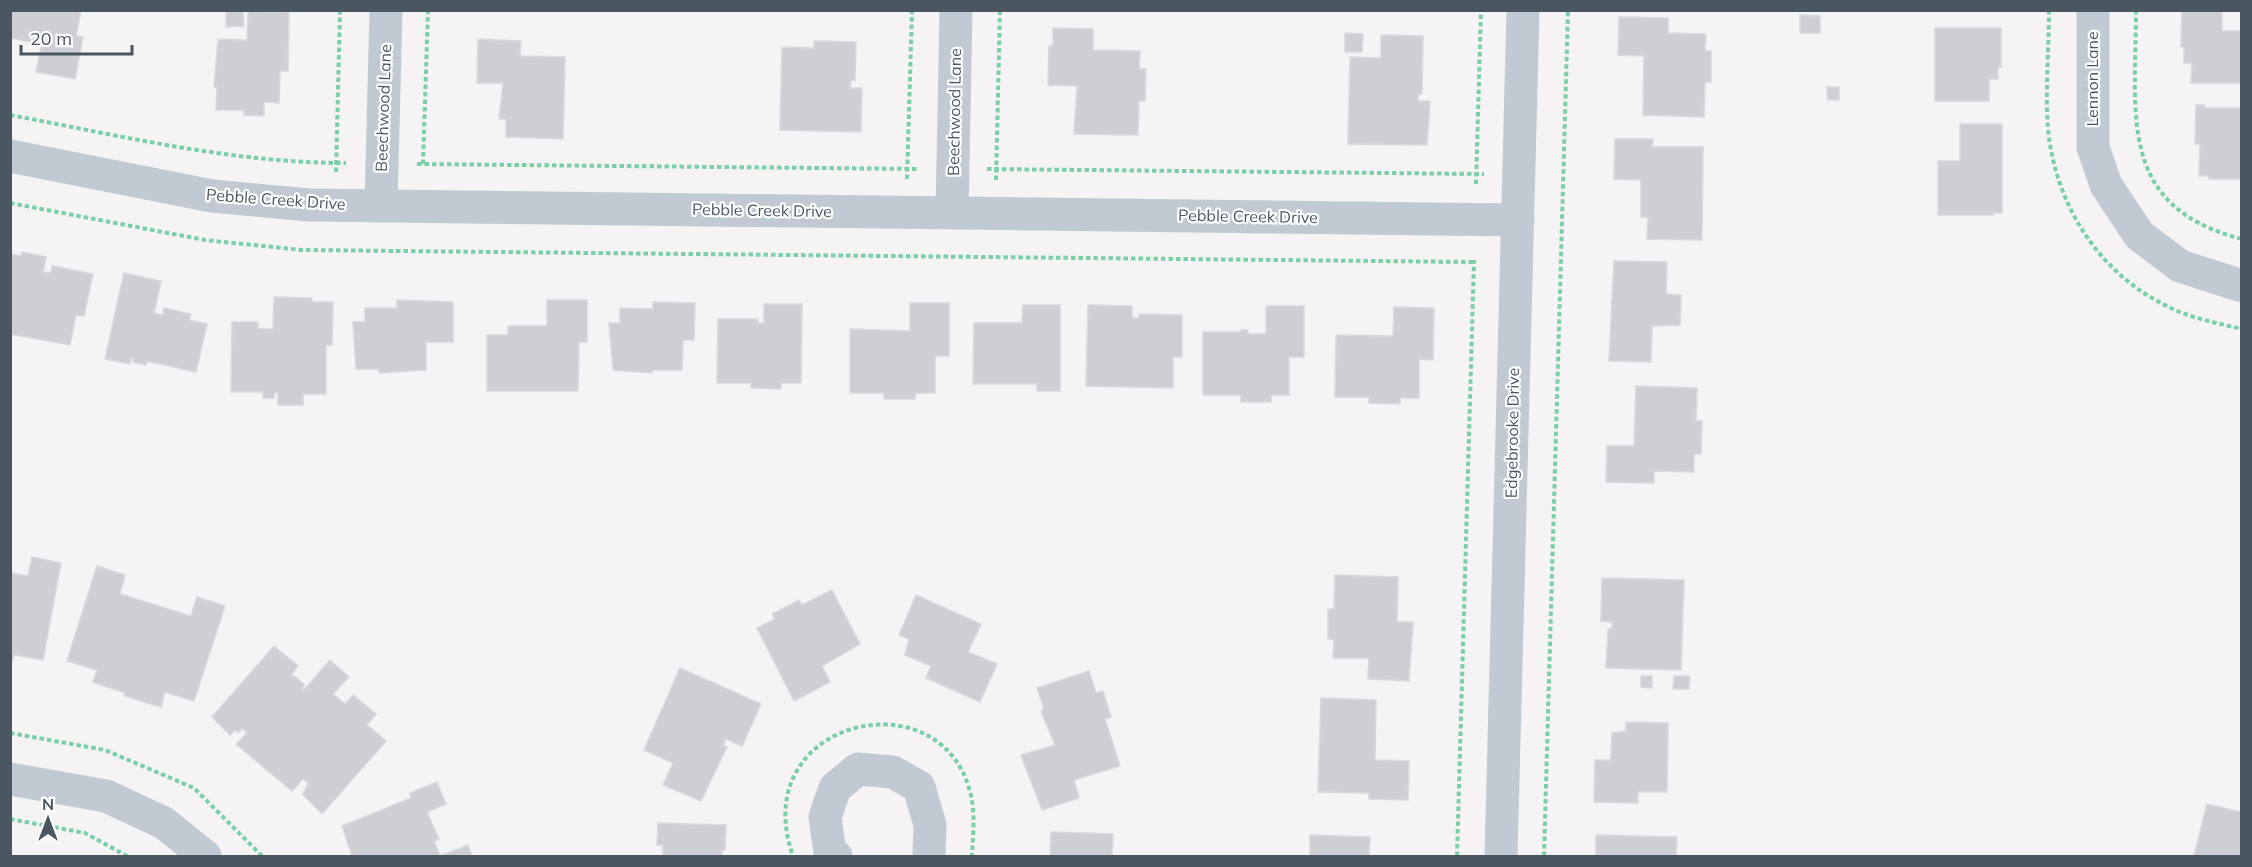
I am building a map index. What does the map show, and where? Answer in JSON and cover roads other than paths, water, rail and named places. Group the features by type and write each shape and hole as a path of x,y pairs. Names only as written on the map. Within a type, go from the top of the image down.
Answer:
{"street":[{"name":"Beechwood Lane","path":"381,205 386,10"},
{"name":"Beechwood Lane","path":"952,213 956,10"},
{"name":"Edgebrooke Drive","path":"1501,856 1523,10"},
{"name":"Lennon Lane","path":"2092,10 2093,147 2106,185 2139,235 2180,266 2241,285"},
{"name":"Pebble Creek Drive","path":"10,156 212,196 309,205 1518,220"},
{"path":"836,856 830,853 825,817 836,788 858,770 893,772 919,787 930,825 929,856"},
{"path":"10,778 106,796 164,823 206,856"}]}
